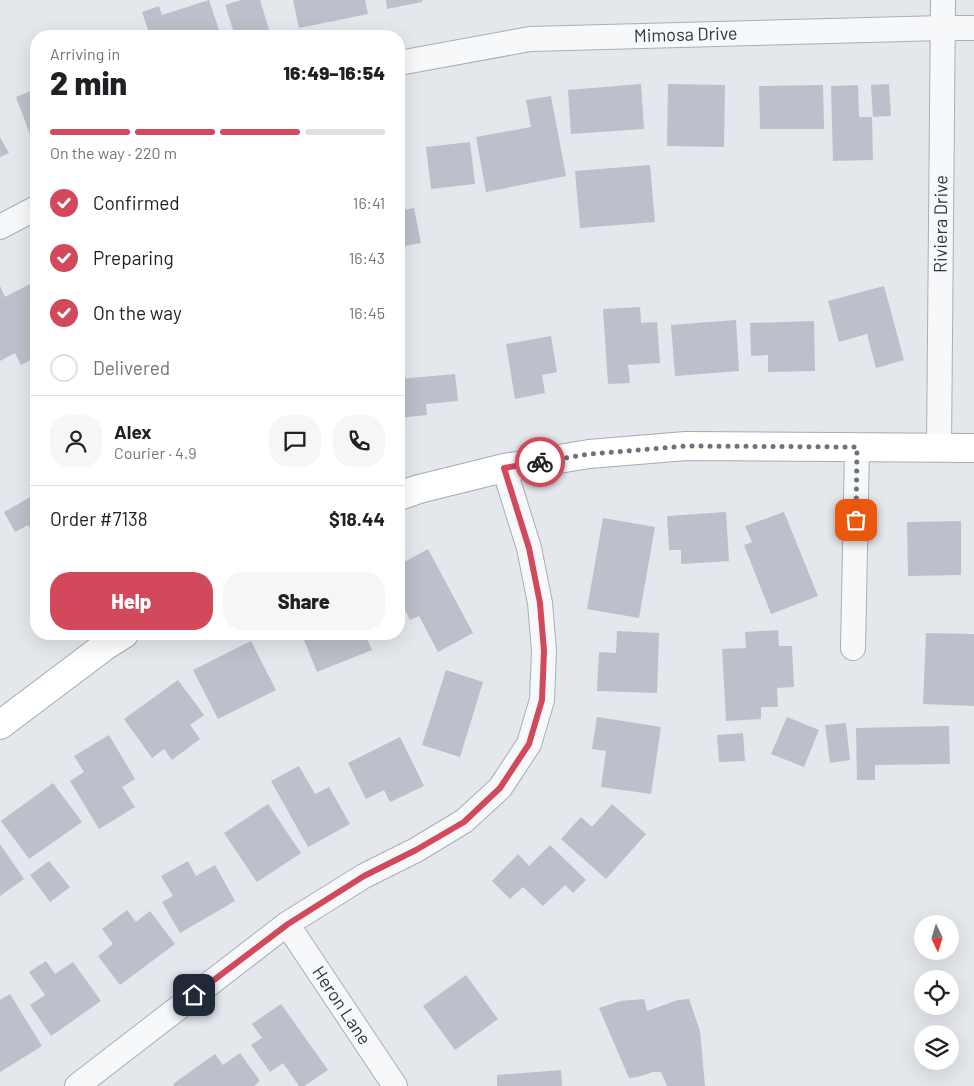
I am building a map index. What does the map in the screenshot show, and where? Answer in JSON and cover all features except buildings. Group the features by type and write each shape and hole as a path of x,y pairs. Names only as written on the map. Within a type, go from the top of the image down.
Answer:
{"main road":[{"path":"405,494 504,468 589,454 686,446 974,448"},
{"path":"0,725 114,640"}],"street":[{"name":"Riviera Drive","path":"939,448 943,0"},
{"name":"Mimosa Drive","path":"405,62 530,39 974,28"},
{"path":"0,227 30,211"},
{"path":"853,648 857,447"},
{"path":"77,1086 288,924 364,876 416,850 464,822 500,788 529,744 542,700 544,651 540,613 529,548 504,468"},
{"name":"Heron Lane","path":"288,924 395,1086"}],"way so far":[{"path":"540,462 589,454 686,446 857,447 856,520"}],"route":[{"path":"194,995 288,924 364,876 416,850 464,822 500,788 529,744 542,700 544,651 540,603 529,548 504,468 540,462"}]}
